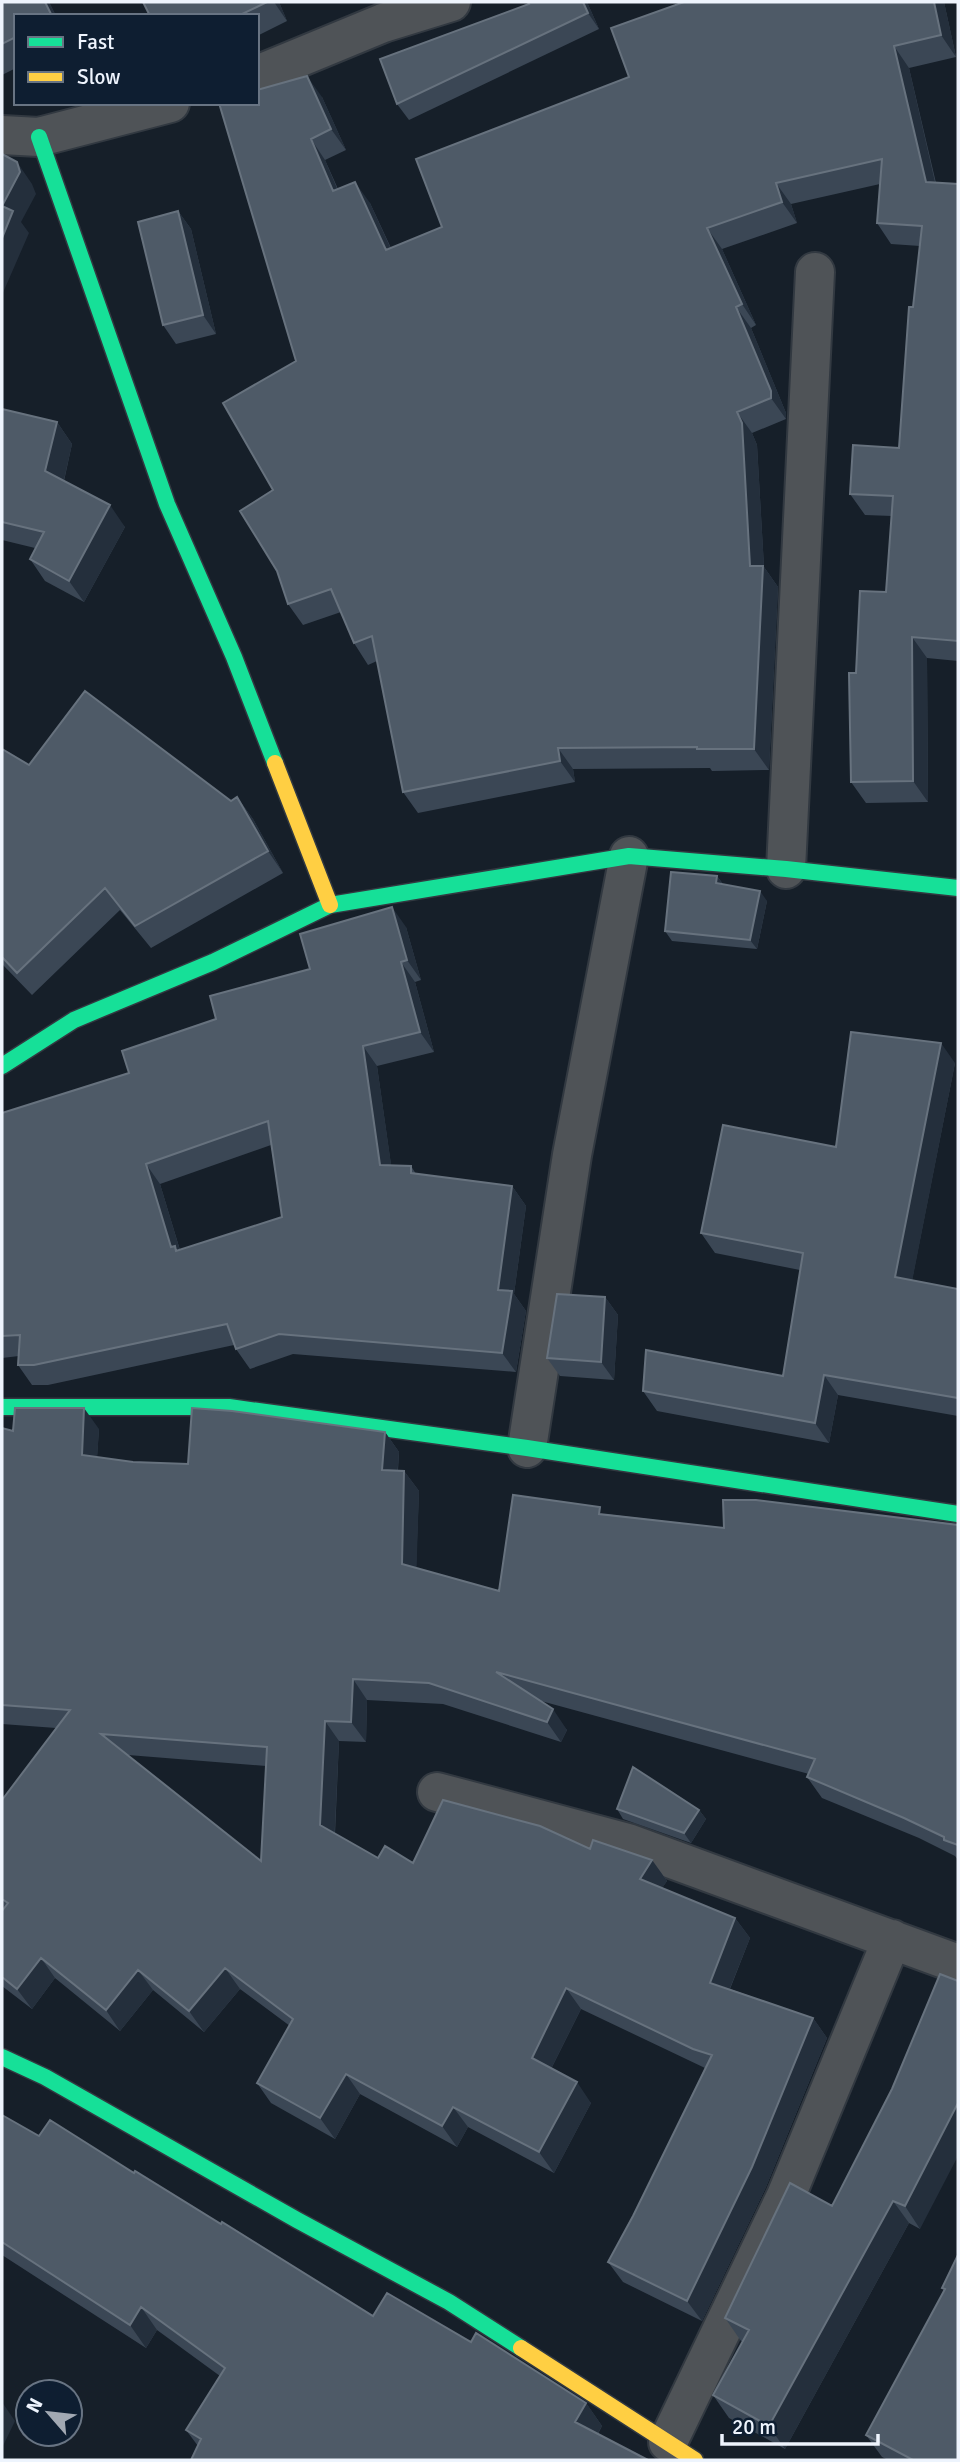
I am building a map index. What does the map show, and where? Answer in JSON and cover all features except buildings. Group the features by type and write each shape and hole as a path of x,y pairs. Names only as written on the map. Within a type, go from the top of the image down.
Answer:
{"street":[{"path":"259,74 383,23 451,2"},
{"path":"161,105 20,136 167,504 234,657 330,905"},
{"path":"786,869 815,272"},
{"path":"527,1448 572,1155 629,856"},
{"path":"2,1066 74,1020 212,961 330,905 629,856 786,869 958,888"},
{"path":"2,1407 229,1407 527,1448 958,1514"},
{"path":"437,1793 628,1843 958,1964"},
{"path":"2,2057 45,2077 449,2302 682,2451 892,1939"}],"traffic: fast":[{"path":"39,137 167,504 234,657 275,763"},
{"path":"2,1066 74,1020 213,962 330,905 629,856 786,869 958,888"},
{"path":"2,1407 229,1407 527,1448 958,1514"},
{"path":"2,2057 45,2077 297,2220 449,2302 521,2348"}],"traffic: slow":[{"path":"275,763 330,905"},
{"path":"521,2348 695,2460"}]}
